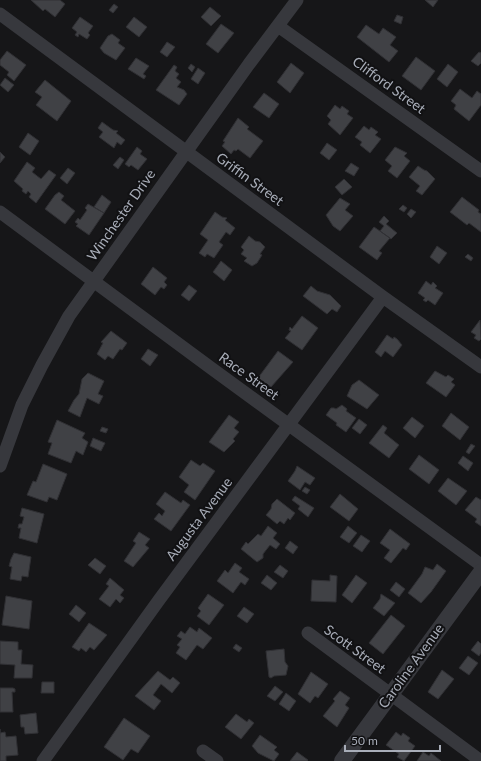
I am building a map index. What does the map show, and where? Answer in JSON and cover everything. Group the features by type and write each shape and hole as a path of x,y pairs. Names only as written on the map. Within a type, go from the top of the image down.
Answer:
{"street":[{"name":"Winchester Drive","path":"0,466 22,405 69,316 297,0"},
{"name":"Griffin Street","path":"0,14 383,297 481,367"},
{"name":"Clifford Street","path":"278,26 481,171"},
{"name":"Race Street","path":"0,212 481,565"},
{"name":"Augusta Avenue","path":"43,761 159,600 383,297"},
{"name":"Caroline Avenue","path":"342,761 481,572"},
{"name":"Scott Street","path":"308,633 481,760"},
{"path":"203,751 216,761"}],"building":[{"path":"31,0 60,0 65,4 55,17 45,9 43,11"},
{"path":"425,0 438,0 433,7"},
{"path":"114,4 118,7 113,13 109,10"},
{"path":"210,7 221,16 211,26 201,17"},
{"path":"397,15 403,17 401,24 394,21"},
{"path":"80,17 93,26 88,33 90,35 87,39 79,34 78,37 75,35 77,32 72,28"},
{"path":"134,17 147,27 139,37 126,27"},
{"path":"221,24 234,33 218,53 206,44"},
{"path":"366,25 379,34 383,28 396,37 390,45 398,51 389,62 357,37"},
{"path":"112,34 120,40 118,43 125,48 116,60 104,53 100,48 108,36"},
{"path":"167,42 175,47 167,57 160,52"},
{"path":"7,51 26,65 14,81 7,75 9,72 0,65 0,60"},
{"path":"479,52 481,53 481,63 478,66 471,61"},
{"path":"416,57 435,71 421,90 402,76"},
{"path":"136,58 149,66 143,74 146,76 144,79 128,69"},
{"path":"291,63 304,73 290,93 277,82"},
{"path":"191,64 195,67 192,72 188,68"},
{"path":"448,64 458,72 447,87 437,79"},
{"path":"174,65 177,67 175,71 179,74 176,78 181,82 177,87 184,90 187,94 179,105 156,90"},
{"path":"198,68 205,73 198,84 191,79"},
{"path":"5,78 14,85 8,92 0,85"},
{"path":"45,80 71,101 57,121 36,105 42,97 35,92"},
{"path":"460,89 472,98 477,91 481,94 481,105 469,121 454,109 456,105 451,101"},
{"path":"264,93 279,104 269,118 253,107"},
{"path":"335,105 340,109 342,106 349,111 347,114 353,118 340,135 328,124 331,120 327,116"},
{"path":"238,118 249,127 247,129 263,141 250,158 238,149 236,151 234,150 231,154 222,146 225,142 223,141"},
{"path":"102,122 113,130 118,131 116,133 125,140 121,145 117,142 114,148 99,137 103,132 98,128"},
{"path":"364,126 369,130 371,127 378,132 375,135 381,139 370,153 360,145 362,142 355,137"},
{"path":"28,133 39,141 30,155 19,147"},
{"path":"327,143 337,150 329,160 320,153"},
{"path":"137,147 142,151 140,154 147,159 138,170 131,165 129,167 125,164"},
{"path":"395,147 407,153 404,156 410,161 397,178 388,171 392,166 385,160"},
{"path":"0,152 5,157 0,163"},
{"path":"120,157 124,160 118,169 113,165"},
{"path":"27,162 35,168 32,172 41,179 49,170 56,175 36,203 29,197 31,194 28,191 26,194 14,181"},
{"path":"351,163 359,168 354,176 345,171"},
{"path":"418,166 427,171 435,179 422,195 416,191 420,186 409,177"},
{"path":"68,168 75,173 67,184 60,178"},
{"path":"344,179 352,187 342,195 335,187"},
{"path":"59,192 64,196 61,200 75,211 65,224 45,209"},
{"path":"102,195 111,202 104,213 94,207"},
{"path":"462,197 479,210 478,212 481,214 481,232 469,223 467,225 450,212"},
{"path":"340,198 350,204 345,210 353,216 340,231 333,226 326,215"},
{"path":"88,204 104,213 89,235 76,226 78,224 75,222 78,218 80,220 87,210 85,208"},
{"path":"403,205 407,208 404,212 399,209"},
{"path":"411,209 416,212 411,218 407,214"},
{"path":"215,212 222,217 227,218 225,220 235,228 230,235 226,232 219,242 223,245 214,258 207,254 205,257 199,253 208,240 200,234"},
{"path":"384,216 389,221 386,224 397,233 391,239 380,231 384,226 379,222"},
{"path":"374,227 390,238 379,251 382,253 377,260 359,247"},
{"path":"249,236 255,241 260,242 265,247 260,254 262,255 257,263 252,266 244,261 247,258 241,254 244,250 241,247"},
{"path":"437,246 447,253 439,264 430,257"},
{"path":"468,254 473,258 471,261 465,257"},
{"path":"221,261 232,270 224,281 213,272"},
{"path":"153,267 167,278 164,282 167,285 164,289 161,287 155,295 141,284"},
{"path":"426,281 431,285 433,282 437,286 435,288 443,293 435,305 428,300 426,302 423,300 425,298 418,293"},
{"path":"189,285 197,291 189,301 181,295"},
{"path":"311,286 317,291 330,295 341,306 337,312 332,309 327,314 303,296"},
{"path":"302,316 318,328 302,350 285,338 291,331 289,330 290,327 292,329"},
{"path":"480,320 481,339 479,341 474,338 476,335 471,332"},
{"path":"111,331 127,343 122,350 120,349 113,359 108,356 105,360 97,354 103,343 101,342"},
{"path":"387,335 393,339 394,337 397,339 402,345 393,357 385,351 381,357 375,352"},
{"path":"148,349 158,355 150,366 141,359"},
{"path":"278,351 293,362 271,387 258,378"},
{"path":"435,371 446,377 448,375 454,379 451,382 455,385 446,397 426,383"},
{"path":"88,373 104,381 98,394 103,396 99,404 87,398 80,417 68,411 79,394 82,379"},
{"path":"359,380 379,395 367,409 347,396 352,385"},
{"path":"342,405 347,409 346,411 356,418 346,432 326,415 331,408 336,409"},
{"path":"451,413 469,427 460,440 442,426"},
{"path":"229,415 239,422 234,428 239,432 233,439 235,441 224,452 209,442"},
{"path":"412,417 424,426 415,438 403,428"},
{"path":"359,419 367,425 360,434 352,428"},
{"path":"57,420 85,433 82,438 88,442 83,455 76,451 71,463 48,454 52,443 48,442"},
{"path":"383,425 387,428 384,433 399,445 389,458 369,443"},
{"path":"102,427 108,429 106,433 100,431"},
{"path":"93,438 105,443 101,451 90,446"},
{"path":"471,444 475,446 469,454 466,452"},
{"path":"419,455 439,470 429,484 409,469"},
{"path":"463,456 473,463 468,471 458,463"},
{"path":"191,460 200,466 203,463 215,471 195,500 184,492 189,485 179,477"},
{"path":"43,464 67,474 57,500 49,497 47,502 27,495 33,481 36,482"},
{"path":"297,466 315,478 310,485 305,482 300,490 288,481"},
{"path":"448,478 467,491 456,505 438,491"},
{"path":"305,487 310,490 307,494 302,491"},
{"path":"165,492 181,503 183,500 190,505 171,531 154,519 159,513 162,516 165,511 156,504"},
{"path":"340,494 358,509 349,521 330,507"},
{"path":"295,496 314,508 308,517 298,509 300,506 292,500"},
{"path":"476,497 481,500 481,526 475,522 477,519 465,510"},
{"path":"277,499 295,513 290,520 288,518 284,524 280,521 277,524 266,515 271,509 272,504"},
{"path":"22,508 44,514 37,543 19,538 21,528 18,528 19,524 22,524 24,517 20,516"},
{"path":"268,526 277,533 273,538 280,544 276,549 270,545 263,554 263,558 257,562 241,549 246,542 248,544 258,534 261,536"},
{"path":"348,526 357,533 349,543 340,537"},
{"path":"390,529 410,544 406,550 403,548 391,563 384,558 390,550 380,543"},
{"path":"139,532 150,539 145,545 149,548 133,567 124,561 136,543 133,541"},
{"path":"361,535 370,541 362,552 353,546"},
{"path":"290,541 298,547 293,554 285,548"},
{"path":"14,553 31,557 28,577 22,576 21,581 10,579 12,567 9,566"},
{"path":"95,558 106,566 100,574 88,565"},
{"path":"235,563 242,568 239,572 249,579 245,585 241,582 233,593 217,581 225,570 228,573"},
{"path":"437,564 446,571 421,603 408,593 422,574 425,567 433,570"},
{"path":"280,565 288,571 283,578 274,572"},
{"path":"267,575 277,583 271,590 261,583"},
{"path":"330,575 337,576 336,602 311,601 312,580 330,581"},
{"path":"356,575 367,583 352,603 342,595"},
{"path":"110,578 124,590 120,595 124,598 120,603 116,599 110,607 99,599 109,586 106,584"},
{"path":"396,582 405,589 399,597 390,590"},
{"path":"208,594 224,605 209,625 197,616 201,611 198,608"},
{"path":"381,594 395,603 384,616 373,608 380,599"},
{"path":"6,596 32,601 29,629 2,625"},
{"path":"76,605 86,613 79,622 69,614"},
{"path":"244,607 254,614 247,623 237,616"},
{"path":"391,615 405,626 383,654 369,643"},
{"path":"89,623 107,635 94,650 90,647 86,652 81,648 79,651 72,647"},
{"path":"190,627 197,632 199,628 212,638 203,649 197,645 186,660 176,653 180,647 177,645 182,639 177,636 181,631 185,634"},
{"path":"0,641 18,642 18,650 22,650 21,664 33,665 32,678 14,678 15,665 0,664"},
{"path":"478,641 481,644 481,653 479,656 471,650"},
{"path":"236,644 242,648 239,652 233,648"},
{"path":"284,649 285,662 288,666 286,675 274,676 271,678 269,677 266,651"},
{"path":"468,656 478,663 469,675 459,668"},
{"path":"442,670 454,679 438,699 428,692"},
{"path":"158,671 170,680 173,677 180,683 172,693 161,684 153,695 161,701 154,710 135,696"},
{"path":"311,672 328,684 318,698 315,696 310,703 298,694"},
{"path":"42,682 54,682 54,693 41,693"},
{"path":"275,686 283,692 275,701 267,696"},
{"path":"0,688 15,689 15,692 12,692 13,712 0,712"},
{"path":"340,691 350,698 345,705 349,708 337,727 323,716 335,701 333,699"},
{"path":"286,693 296,701 289,711 279,704"},
{"path":"36,713 38,733 25,734 24,727 21,727 20,715"},
{"path":"236,714 247,722 249,719 254,723 241,739 225,727"},
{"path":"124,718 150,736 138,753 131,749 123,760 104,747"},
{"path":"5,732 6,737 16,736 18,755 6,756 6,761 0,761 0,733"},
{"path":"396,732 401,736 403,733 410,738 408,741 415,746 404,761 397,757 399,754 386,745"},
{"path":"260,735 277,747 274,750 279,754 274,761 258,753 252,746"},
{"path":"297,752 308,760 290,761"},
{"path":"423,752 429,756 431,753 441,761 417,761"}]}
